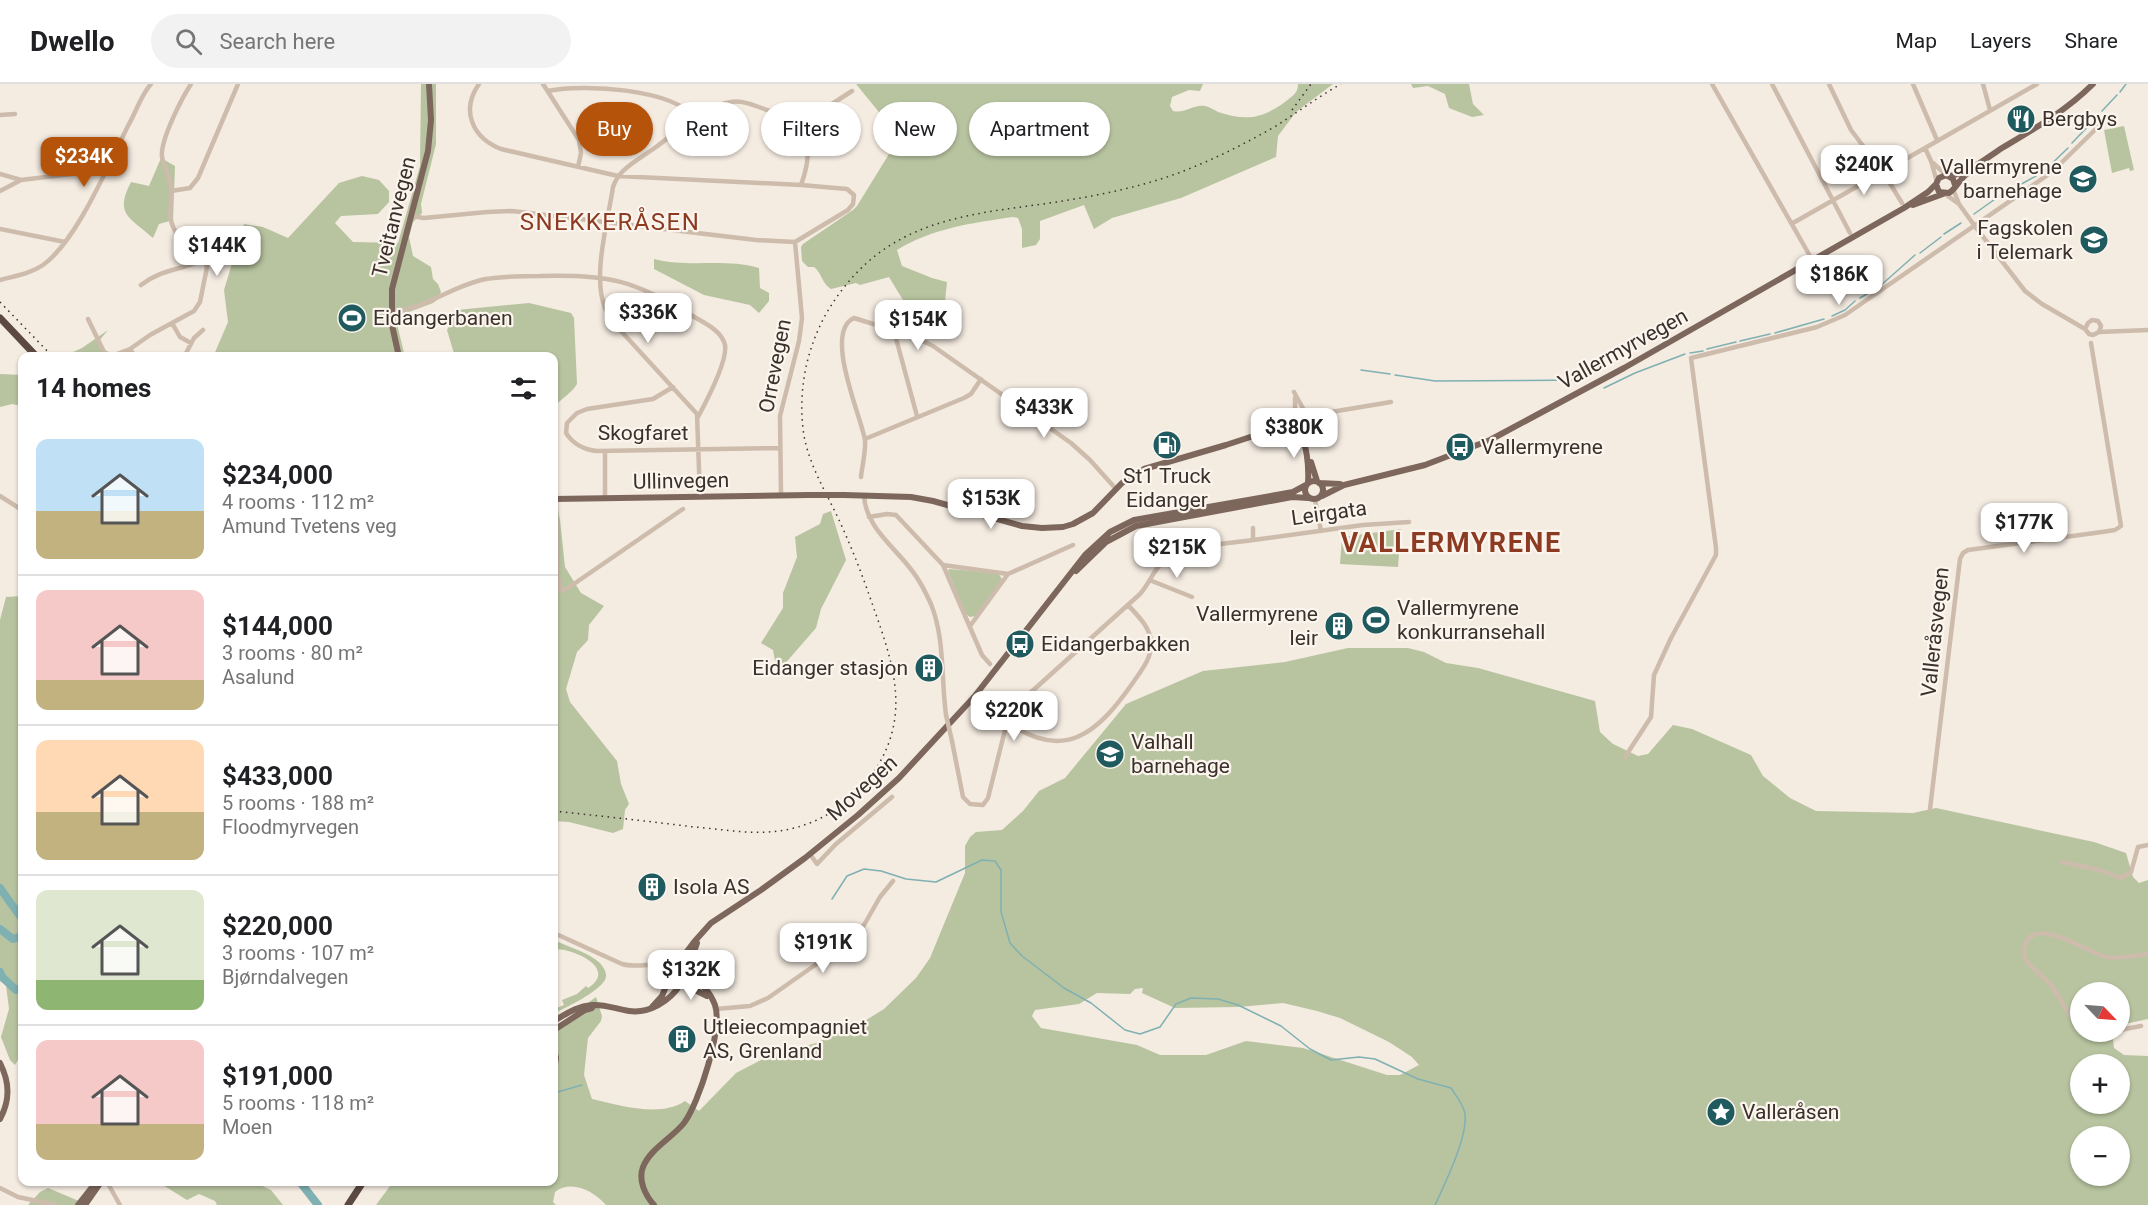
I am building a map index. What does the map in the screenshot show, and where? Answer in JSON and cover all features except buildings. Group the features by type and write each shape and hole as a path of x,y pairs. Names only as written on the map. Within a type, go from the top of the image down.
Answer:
{"highway":[{"path":"0,318 32,352"},
{"path":"0,323 27,352"},
{"path":"349,1201 355,1186"},
{"path":"343,1205 360,1186"}],"main road":[{"name":"Tveitanvegen","path":"398,352 391,311 396,270 428,151 431,110 429,84"},
{"path":"2069,104 2088,84"},
{"path":"2024,136 1963,172 1941,177 1936,183 1938,190 1944,194 1965,175 2005,151 2093,84"},
{"path":"1947,176 1953,180 1954,187"},
{"name":"Vallermyrvegen","path":"1129,525 1292,497 1315,498 1344,484 1425,465 1490,440 1624,368 1928,192 1936,183"},
{"name":"Vallermyrvegen","path":"1903,206 1944,194"},
{"path":"1306,412 1309,425 1309,453 1318,482 1323,489 1315,498 1305,492 1307,464 1303,439 1292,418 1295,414 1306,412"},
{"path":"864,495 920,498 1022,526 1049,528 1073,524 1086,518 1100,508 1116,489 1133,475 1154,465 1295,426 1309,425"},
{"name":"Vallermyrvegen","path":"1129,525 1293,492 1307,484 1318,482 1344,484"},
{"name":"Ullinvegen","path":"558,500 864,495"},
{"name":"Movegen","path":"675,967 711,922 761,890 810,854 883,794 933,743 989,678 1062,584 1106,542 1129,525"},
{"name":"Movegen","path":"687,973 700,934"},
{"path":"652,1007 662,996 670,971 681,966 702,985 716,1009 716,1032 695,1105 684,1123 651,1156 642,1170 644,1189 653,1205"},
{"path":"558,1019 582,1007 608,1006 633,1012 652,1007 660,1004 686,980 687,973"},
{"path":"669,978 675,984 681,984 711,998"},
{"path":"558,1027 585,1010 608,1006"},
{"path":"0,1063 7,1081 8,1093 6,1108 0,1119"},
{"path":"78,1205 93,1186"},
{"path":"84,1205 98,1186"}],"street":[{"path":"0,280 23,275 42,266 65,242 83,213 151,84"},
{"path":"122,352 198,307 207,271 204,259 183,241 173,228 170,211 170,177 162,152 172,120 191,84"},
{"path":"171,190 190,188 198,178 238,84"},
{"path":"411,216 424,218 512,211 756,240 795,242 848,210 853,204 855,197 853,192 847,189 618,176 501,149 478,135 471,116 473,95 479,84"},
{"path":"543,84 579,140 581,153 578,167"},
{"path":"1772,84 1850,233"},
{"path":"1829,84 1851,130 1883,172 1903,206"},
{"path":"1913,84 1937,140"},
{"path":"1983,84 1990,110"},
{"path":"1792,223 2037,84"},
{"path":"548,91 577,85 625,88 673,102"},
{"path":"1714,85 1810,256"},
{"path":"835,102 852,91"},
{"path":"0,115 15,114"},
{"path":"1625,756 1651,717 1654,675 1671,638 1716,555 1691,358 1830,323 1852,311 2052,172 2103,121 2111,118"},
{"path":"665,140 629,165 618,176 613,187 599,277 602,297 610,316 621,331 692,407 698,417"},
{"path":"1925,148 1931,161 1936,183"},
{"path":"801,185 807,168 808,156"},
{"path":"1931,161 1947,176"},
{"path":"0,191 21,180 96,171 104,173"},
{"path":"0,174 21,180"},
{"path":"1954,187 1959,204 1974,225 2025,291 2042,304 2075,322 2091,335 2113,330 2148,330"},
{"path":"1944,194 1959,204"},
{"path":"0,229 65,242"},
{"name":"Orrevegen","path":"781,496 781,407 797,350 802,318 795,242"},
{"path":"141,285 158,273 189,266 204,259"},
{"path":"391,311 412,309 462,286 487,279 566,275 616,280 649,291 705,324 722,338 725,345 723,359 698,417 700,497"},
{"path":"861,477 865,439 842,351 844,332 851,319 857,318 933,346 1077,448 1116,489"},
{"path":"88,319 99,344 105,352"},
{"path":"2075,322 2092,320 2113,330"},
{"path":"2085,329 2088,322"},
{"path":"172,323 176,332 191,343"},
{"path":"2099,323 2099,332"},
{"path":"186,352 191,343 203,330"},
{"path":"894,331 917,416"},
{"name":"Valleråsvegen","path":"1930,809 1960,559 1963,553 1968,550 2109,531 2121,526 2091,343"},
{"path":"865,439 964,398 971,394 981,379"},
{"name":"Skogfaret","path":"672,387 653,399 587,410 577,414 569,420 565,429 568,437 587,449 605,452 780,448"},
{"path":"1295,414 1295,394 1306,412 1328,412 1391,402"},
{"path":"1309,425 1328,412"},
{"path":"605,452 605,498"},
{"path":"864,495 865,508 869,517 880,534 912,571 935,616 942,659 946,715 963,797 970,804 983,805 988,798 1007,722 1013,712 1029,693 1152,581 1163,563 1159,553 1160,536"},
{"path":"0,496 18,507"},
{"path":"1315,498 1321,531"},
{"path":"558,579 560,591 568,588 683,509"},
{"path":"869,517 896,515 943,565 982,654 990,664"},
{"name":"Leirgata","path":"1163,563 1188,550 1388,522 1409,522"},
{"path":"1253,528 1254,540"},
{"path":"970,626 1008,574 1073,545"},
{"path":"943,565 1008,574"},
{"path":"1152,581 1192,597"},
{"path":"1007,722 1035,739 1052,742 1078,737 1091,730 1109,715 1142,669 1151,650 1147,628 1128,605"},
{"name":"Movegen","path":"810,854 817,864 836,844 892,797"},
{"path":"2062,862 2099,870 2121,878 2131,872 2138,847 2148,845"},
{"path":"716,1009 750,1006 768,998 848,942 864,926 880,897 893,881"},
{"path":"2070,1015 2050,985 2025,959 2024,950 2028,940 2037,935 2048,934 2060,936 2104,956 2148,954"},
{"path":"558,935 622,964 648,966 664,964 675,967"},
{"path":"648,966 669,978"},
{"path":"2130,1028 2141,1026"},
{"path":"109,1186 120,1205"},
{"path":"0,1188 18,1197 56,1205"}],"green space":[{"path":"421,84 436,84 436,144 421,204 422,213 413,222 409,237 413,256 431,267 433,279 441,292 433,303 401,315 397,324 404,352 215,352 228,322 224,290 244,224 263,227 288,238 339,183 362,176 379,180 389,191 389,202 378,214 341,216 335,223 353,242 398,243 420,166"},
{"path":"856,84 1203,84 1200,91 1189,90 1172,97 1170,106 1173,111 1205,106 1228,115 1253,117 1268,112 1285,102 1297,90 1298,84 1333,84 1296,112 1278,136 1276,157 1181,198 1112,218 1094,229 1084,205 1040,221 1040,239 1036,245 1022,248 1022,229 1018,218 1013,217 939,231 897,250 902,266 947,282 944,311 940,321 906,305 889,277 860,285 856,283 831,289 817,269 808,267 802,261 801,247 803,244 857,206 888,156 957,156 957,102 873,102 873,105"},
{"path":"1411,84 1469,84 1473,104 1484,115 1472,117 1449,108 1445,94 1428,86 1413,88"},
{"path":"2124,126 2134,170 2130,171 2129,168 2112,173 2104,130"},
{"path":"161,158 175,166 173,220 159,224 153,238 131,220 124,209 124,202 131,182 149,186"},
{"path":"654,259 680,263 746,265 759,268 760,288 769,293 769,301 759,313 750,305 704,295 654,269"},
{"path":"529,303 571,313 574,318 577,384 558,403 558,352 454,352 447,330 457,310"},
{"path":"108,330 99,341 103,345 102,352 73,352"},
{"path":"0,374 18,375 18,405 0,407"},
{"path":"558,509 565,567 581,593 604,606 589,625 588,640 577,652 566,689 570,702 617,761 621,784 629,804 625,810 623,829 613,833 558,821"},
{"path":"831,511 846,560 821,609 816,628 782,667 776,666 773,650 761,643 783,608 783,593 797,557 795,537 820,524 823,514"},
{"path":"1401,529 1398,567 1340,564 1342,537"},
{"path":"949,569 998,573 1002,579 976,616 970,617 966,614"},
{"path":"18,596 18,1060 15,1065 10,1060 1,1037 9,1009 6,985 0,981 0,620 6,597"},
{"path":"1348,648 1408,648 1424,652 1446,663 1478,668 1595,701 1600,732 1613,744 1638,756 1648,754 1673,725 1692,729 1751,755 1763,776 1790,798 1816,811 1913,813 1936,808 2094,842 2126,853 2133,877 2139,883 2148,880 2148,1019 2130,1023 2130,982 2070,982 2070,1042 2113,1042 2114,1048 2123,1054 2070,1054 2070,1114 2130,1114 2130,1055 2148,1056 2148,1205 606,1205 589,1191 568,1187 555,1192 553,1202 556,1205 376,1205 390,1186 558,1186 558,1025 596,997 602,1016 601,1021 588,1038 584,1075 592,1099 639,1109 664,1109 685,1101 699,1111 736,1073 767,1057 816,1043 863,1022 884,1009 916,978 930,958 965,873 965,846 970,837 976,832 1002,830 1023,811 1039,791 1065,778 1126,704 1203,671 1285,662","holes":["1143,988 1142,993 1175,1008 1238,1007 1283,1003 1340,1018 1389,1042 1412,1057 1419,1065 1400,1075 1387,1075 1303,1048 1246,1041 1206,1055 1160,1055 1137,1045 1041,1028 1032,1016 1035,1010 1079,1004 1097,993 1130,994 1135,989"]},
{"path":"558,942 595,959 603,967 606,976 596,990 558,1011 558,1007 564,1005 562,1000 577,994 586,986 588,988 596,981 598,973 596,967 589,961 558,950"},
{"path":"164,1186 262,1186 271,1190 283,1205 217,1205 215,1201 199,1194 187,1200"},
{"path":"48,1188 79,1201 82,1205 28,1205 40,1192"}],"waterway":[{"path":"2120,92 2126,84"},
{"path":"2102,111 2117,95"},
{"path":"2072,143 2099,115"},
{"path":"2040,175 2068,148"},
{"path":"2014,188 2036,176"},
{"path":"1974,214 2005,192"},
{"path":"1944,234 1961,223"},
{"path":"1920,253 1941,237"},
{"path":"1860,298 1879,287 1915,255"},
{"path":"1832,316 1845,310 1855,301"},
{"path":"1775,333 1824,319"},
{"path":"1740,341 1770,334"},
{"path":"1707,349 1736,342"},
{"path":"1690,353 1703,351"},
{"path":"1604,388 1635,373 1685,354"},
{"path":"1361,370 1390,374"},
{"path":"1395,375 1435,381 1582,380"},
{"path":"832,899 847,876 864,869 881,871 906,879 936,882 982,860 995,861 1001,870 1001,912 1010,943 1022,956 1064,988 1091,1003 1125,1030 1140,1034 1160,1027 1176,1004 1191,998 1218,999 1238,1005 1281,1026 1310,1049 1331,1060 1359,1057 1375,1059 1418,1079 1451,1088 1463,1107 1465,1123 1455,1160 1435,1205"},
{"path":"0,888 18,913"},
{"path":"0,929 13,939 18,937"},
{"path":"0,972 2,977 18,989"},
{"path":"558,1092 582,1085"},
{"path":"303,1186 318,1205"}],"railway":[{"path":"1292,110 1311,84"},
{"path":"558,811 736,831 768,832 791,829 816,820 840,807 860,790 882,758 891,737 895,715 896,694 888,651 844,531 814,469 804,436 802,416 804,378 821,323 842,290 864,266 887,247 913,233 939,223 967,216 1099,195 1181,172 1250,141 1341,84"},
{"path":"0,302 48,352"}],"place":[{"name":"Bergbys","path":"2021,119"},
{"name":"Vallermyrene barnehage","path":"2083,179"},
{"name":"Fagskolen i Telemark","path":"2094,240"},
{"name":"Eidangerbanen","path":"352,318"},
{"name":"St1 Truck Eidanger","path":"1167,445"},
{"name":"Vallermyrene","path":"1460,447"},
{"name":"Vallermyrene konkurransehall","path":"1376,620"},
{"name":"Vallermyrene leir","path":"1339,626"},
{"name":"Eidangerbakken","path":"1020,644"},
{"name":"Eidanger stasjon","path":"929,668"},
{"name":"Valhall barnehage","path":"1110,754"},
{"name":"Isola AS","path":"652,887"},
{"name":"Utleiecompagniet AS, Grenland","path":"682,1039"},
{"name":"Valleråsen","path":"1721,1112"}],"district":[{"name":"SNEKKERÅSEN","path":"610,222"},
{"name":"VALLERMYRENE","path":"1451,543"}]}
